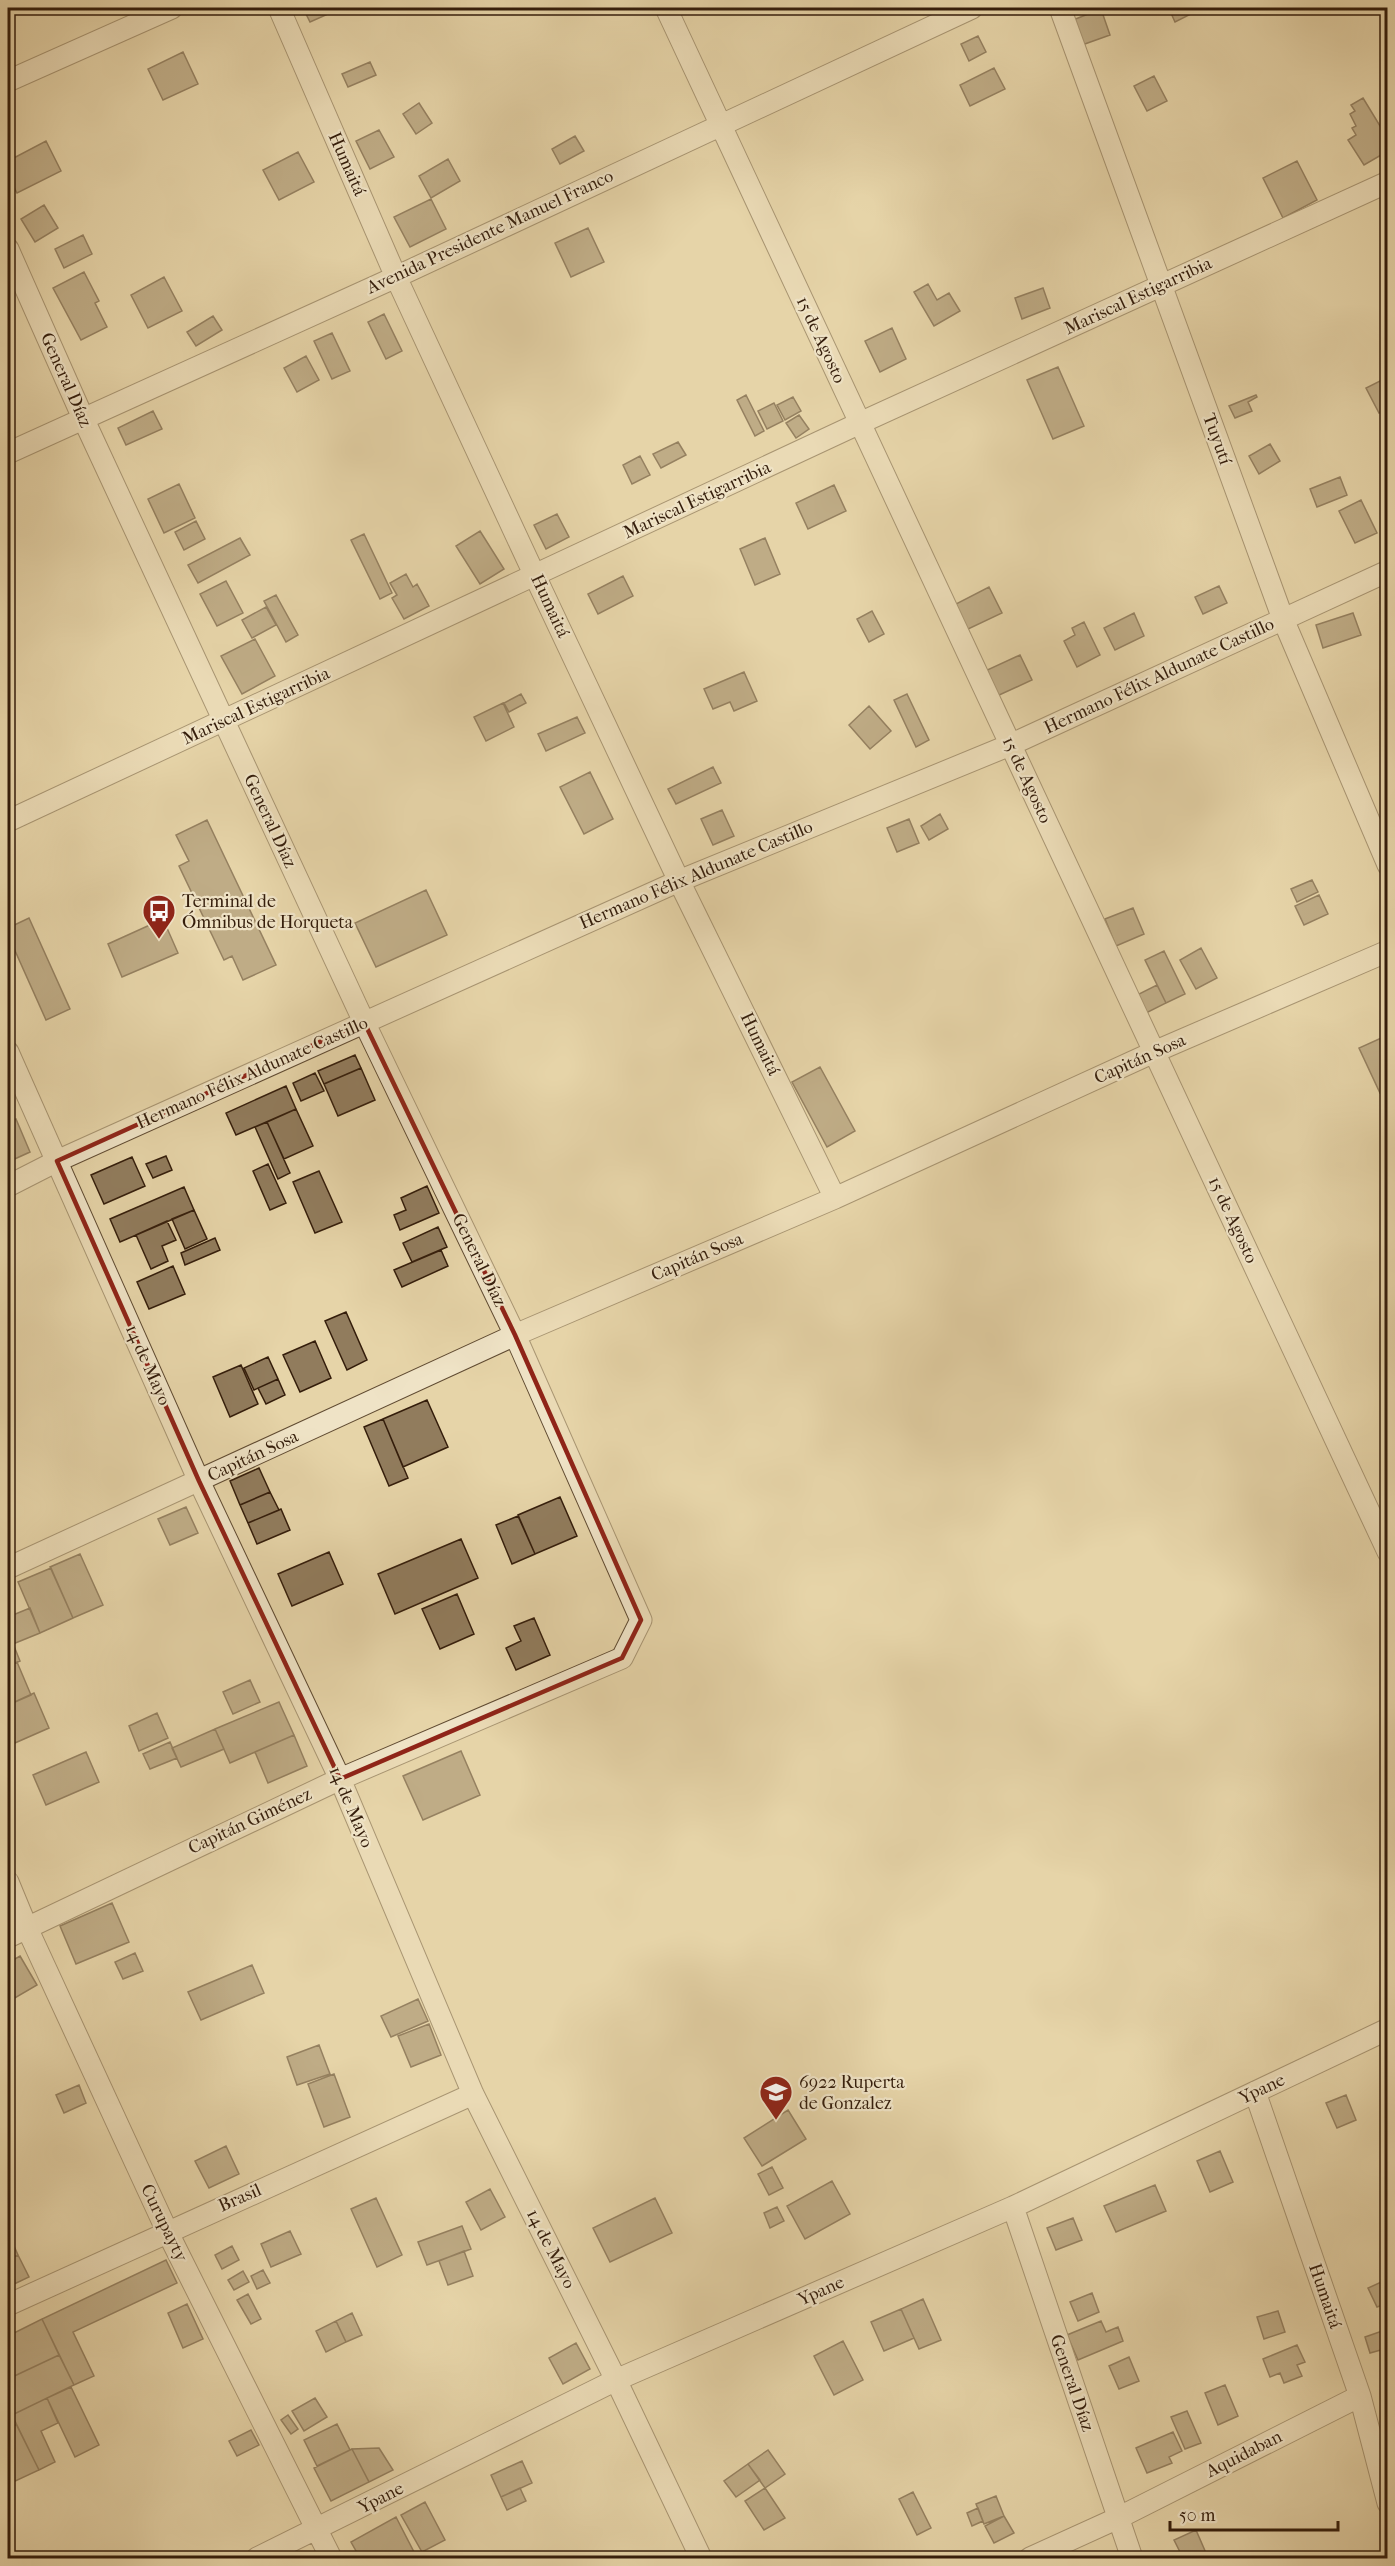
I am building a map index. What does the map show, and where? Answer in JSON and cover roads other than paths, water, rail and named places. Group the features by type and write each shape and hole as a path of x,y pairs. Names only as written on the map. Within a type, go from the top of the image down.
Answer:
{"street":[{"path":"8,81 172,8"},
{"name":"Humaitá","path":"279,8 396,277 535,576 679,880 835,1198"},
{"name":"15 de Agosto","path":"666,8 1388,1552"},
{"name":"Avenida Presidente Manuel Franco","path":"8,453 396,277 720,123 972,8"},
{"name":"Tuyutí","path":"1060,8 1283,619 1388,866"},
{"name":"Mariscal Estigarribia","path":"8,821 860,423 1388,182"},
{"name":"General Díaz","path":"8,249 83,418 364,1022 515,1335 641,1620"},
{"name":"Hermano Félix Aldunate Castillo","path":"8,1186 57,1161 679,880 1010,745 1388,571"},
{"name":"Capitán Sosa","path":"8,1568 515,1335 835,1198 1154,1052 1388,951"},
{"name":"14 de Mayo","path":"8,1052 199,1481 340,1779 473,2094 616,2380 700,2559"},
{"name":"Capitán Giménez","path":"17,1932 340,1779 622,1658 641,1620"},
{"name":"Curupayty","path":"8,1882 17,1932 331,2559"},
{"name":"Ypane","path":"257,2559 616,2380 1013,2207 1388,2029"},
{"name":"Humaitá","path":"1255,2092 1360,2396 1388,2503"},
{"name":"Brasil","path":"8,2305 473,2094"},
{"name":"General Díaz","path":"1013,2207 1132,2559"},
{"name":"Aquidaban","path":"1030,2559 1118,2518 1360,2396"}],"place":[{"name":"Terminal de Ómnibus de Horqueta","path":"159,940"},
{"name":"6922 Ruperta de Gonzalez","path":"776,2121"}]}
